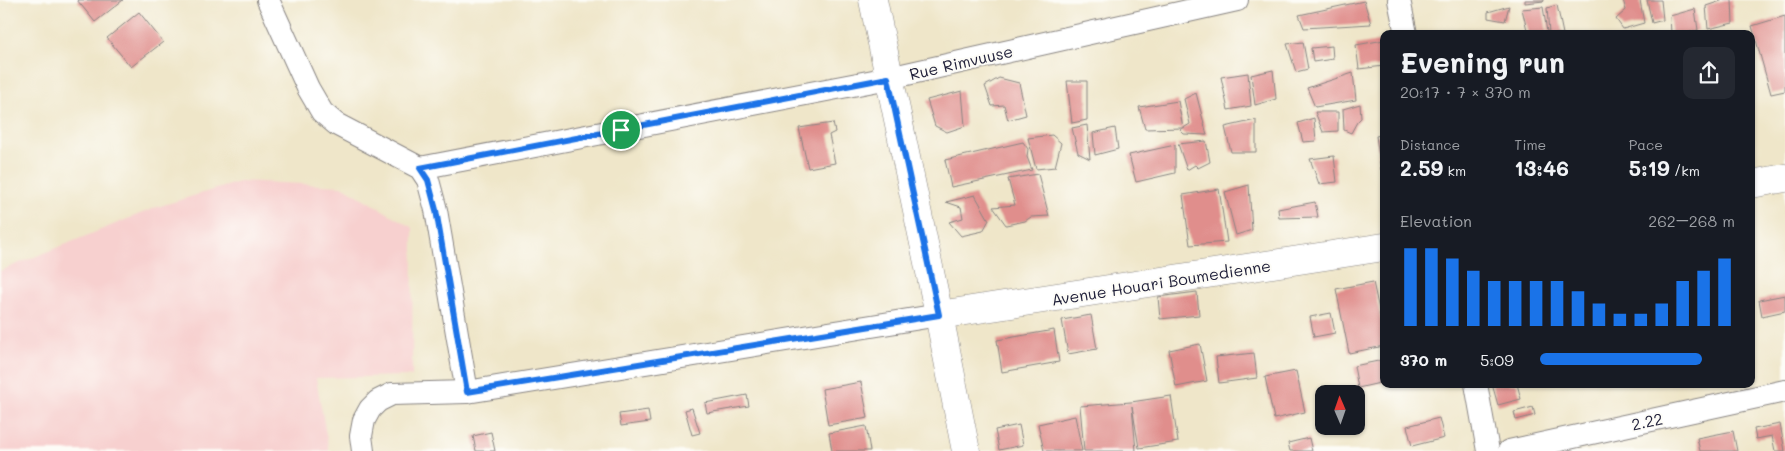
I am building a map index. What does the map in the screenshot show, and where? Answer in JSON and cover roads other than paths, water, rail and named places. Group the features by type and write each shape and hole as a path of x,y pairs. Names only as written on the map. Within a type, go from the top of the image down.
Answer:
{"street":[{"path":"268,0 308,88 322,112 336,124 420,168 428,180 436,210 467,392"},
{"path":"873,0 966,451"},
{"name":"Rue Rimvuuse","path":"420,168 888,78 1237,0"},
{"path":"1399,0 1405,30"},
{"path":"1755,183 1785,178"},
{"name":"Avenue Houari Boumedienne","path":"939,315 1380,248"},
{"path":"364,451 361,436 364,420 370,409 378,401 392,394 467,392 939,315"},
{"path":"1477,388 1488,451"},
{"name":"2.22","path":"1509,451 1785,391"}]}
